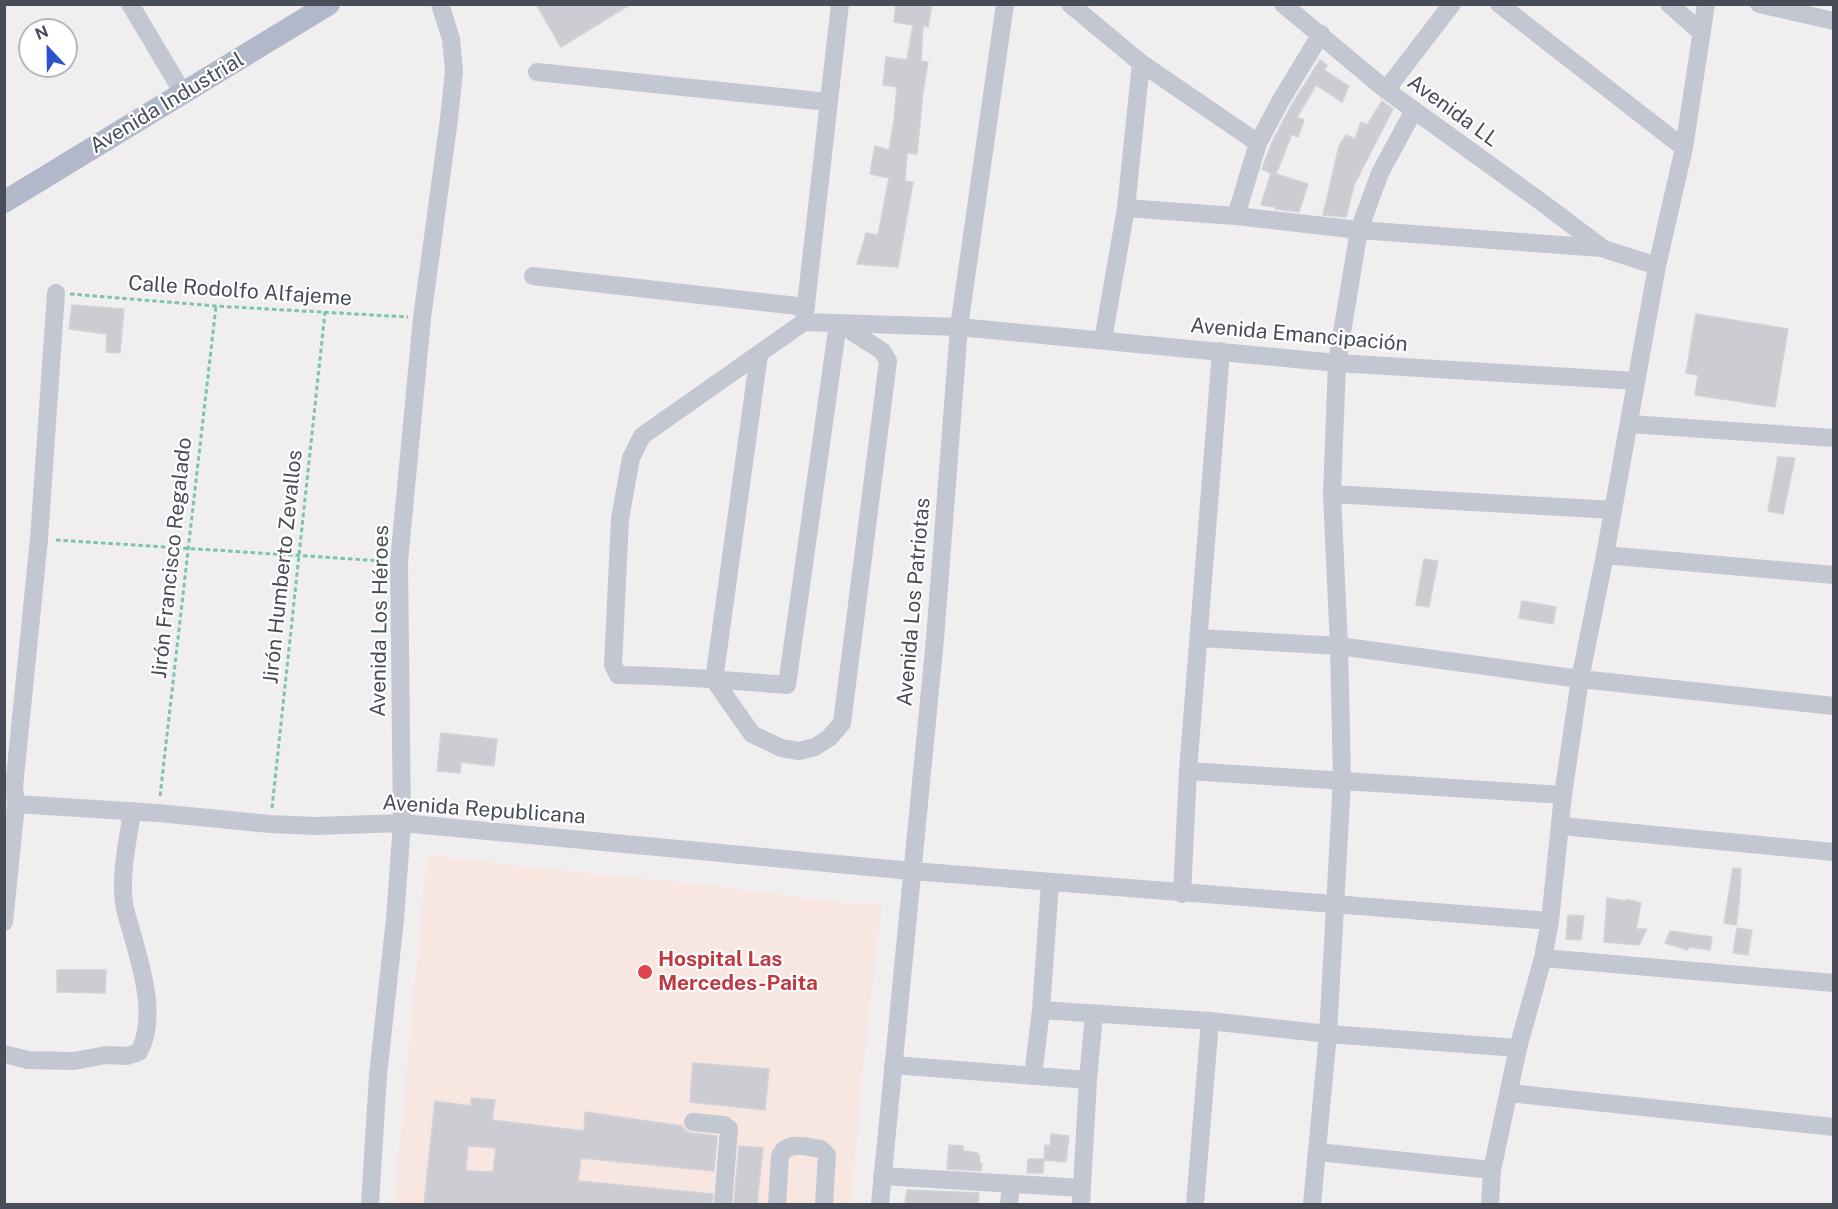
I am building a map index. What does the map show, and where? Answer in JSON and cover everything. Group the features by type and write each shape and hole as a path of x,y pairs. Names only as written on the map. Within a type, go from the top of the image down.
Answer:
{"main road":[{"name":"Avenida Industrial","path":"4,202 329,4"}],"street":[{"path":"130,4 183,93"},
{"name":"Avenida Los Héroes","path":"369,1204 378,1075 395,920 402,823 399,562 422,318 449,119 453,71 451,39 440,4"},
{"path":"759,354 714,680 752,734 781,748 800,751 815,747 829,738 842,723 888,361 882,351 838,323 787,685 714,680 618,675 613,664 621,519 631,458 642,436 759,354 805,315 840,4"},
{"name":"Avenida Los Patriotas","path":"880,1204 935,639 959,327 1005,4"},
{"path":"1070,4 1141,63 1258,143"},
{"name":"Avenida LL","path":"1283,4 1386,90 1601,248"},
{"path":"1386,90 1452,4"},
{"path":"1499,4 1684,148"},
{"path":"1669,4 1702,33"},
{"path":"1490,1204 1492,1170 1518,1048 1543,958 1550,921 1563,795 1580,679 1605,555 1657,266 1684,148 1706,4"},
{"path":"1759,4 1833,21"},
{"path":"1236,216 1258,143 1321,34"},
{"path":"1103,340 1126,208 1141,63"},
{"path":"537,72 829,102"},
{"path":"1312,1204 1328,1034 1342,780 1332,494 1337,363 1359,230 1380,173 1414,110"},
{"path":"1126,208 1236,216 1359,230 1601,248 1657,266"},
{"name":"Avenida Emancipación","path":"533,276 805,315 838,323 959,327 1337,363 1636,381"},
{"path":"4,922 11,788 39,538 56,293"},
{"path":"1182,894 1188,771 1221,351"},
{"path":"1629,424 1833,438"},
{"path":"1332,494 1613,510"},
{"path":"1605,555 1833,575"},
{"path":"1200,638 1339,646 1580,679 1833,706"},
{"path":"1188,771 1563,795"},
{"name":"Avenida Republicana","path":"11,788 132,811 270,824 316,826 402,823 912,872 1550,921"},
{"path":"4,1054 28,1059 74,1061 106,1055 127,1056 139,1052 146,1040 149,1014 138,955 124,903 124,863 132,811"},
{"path":"1561,826 1833,852"},
{"path":"1033,1076 1041,1010 1050,883"},
{"path":"1543,958 1833,983"},
{"path":"1041,1010 1210,1021 1328,1034 1518,1048"},
{"path":"882,1176 1011,1185 1082,1196 1094,1014"},
{"path":"1195,1204 1210,1021"},
{"path":"893,1065 1088,1080"},
{"path":"1509,1093 1833,1127"},
{"path":"693,1122 724,1125 729,1129 723,1204"},
{"path":"777,1204 780,1156 783,1150 791,1146 825,1151 827,1155 824,1204"},
{"path":"1317,1152 1492,1170"},
{"path":"1010,1204 1011,1185"}],"path":[{"name":"Calle Rodolfo Alfajeme","path":"56,293 216,306 422,318"},
{"name":"Jirón Francisco Regalado","path":"158,813 216,306"},
{"name":"Jirón Humberto Zevallos","path":"270,824 325,312"},
{"path":"39,538 399,562"}],"shaded area":[{"name":"Hospital Las Mercedes-Paita","path":"427,855 702,884 842,903 882,905 866,1038 851,1204 394,1204"}],"building":[{"path":"536,4 631,4 561,47"},
{"path":"896,4 932,4 928,27 923,26 921,61 928,62 917,154 907,153 905,181 913,182 898,267 857,264 866,233 878,235 889,178 870,174 875,146 889,150 894,121 897,87 883,85 886,57 907,60 913,25 894,22"},
{"path":"1320,60 1327,65 1324,70 1349,86 1342,102 1316,85 1297,117 1304,120 1298,137 1292,134 1276,174 1308,184 1299,212 1261,205 1271,173 1262,169 1272,142"},
{"path":"1382,101 1393,109 1354,185 1346,217 1323,215 1339,146 1346,135 1355,139 1361,122 1367,125"},
{"path":"72,305 124,309 120,353 106,352 107,334 69,329"},
{"path":"1696,314 1788,329 1775,407 1695,395 1698,375 1686,373"},
{"path":"1778,457 1795,458 1783,514 1768,511"},
{"path":"1424,559 1438,561 1429,607 1416,605"},
{"path":"1522,601 1556,607 1553,624 1519,618"},
{"path":"441,733 497,739 494,766 461,762 460,773 437,771"},
{"path":"1733,868 1741,869 1736,925 1724,923"},
{"path":"1607,898 1627,901 1627,899 1641,903 1636,929 1647,929 1639,945 1604,942"},
{"path":"1568,915 1584,916 1581,940 1566,939"},
{"path":"1737,928 1752,930 1748,955 1733,953"},
{"path":"1670,931 1712,937 1710,950 1689,947 1688,950 1665,943"},
{"path":"57,970 106,970 105,993 57,992"},
{"path":"693,1063 769,1069 765,1110 690,1102"},
{"path":"471,1098 495,1100 492,1120 584,1131 585,1112 682,1126 685,1131 691,1133 717,1136 714,1171 581,1158 578,1181 713,1194 712,1204 424,1204 435,1101 471,1106","holes":["468,1146 496,1148 493,1172 466,1171"]},
{"path":"1051,1134 1069,1136 1066,1162 1044,1160 1045,1145 1050,1146"},
{"path":"949,1145 963,1146 963,1151 978,1153 979,1163 982,1163 981,1171 947,1169"},
{"path":"739,1146 763,1148 757,1204 734,1204"},
{"path":"1028,1159 1044,1159 1043,1173 1027,1173"},
{"path":"907,1190 979,1193 978,1204 905,1204"}],"place":[{"name":"Hospital Las Mercedes-Paita","path":"645,972"}]}
